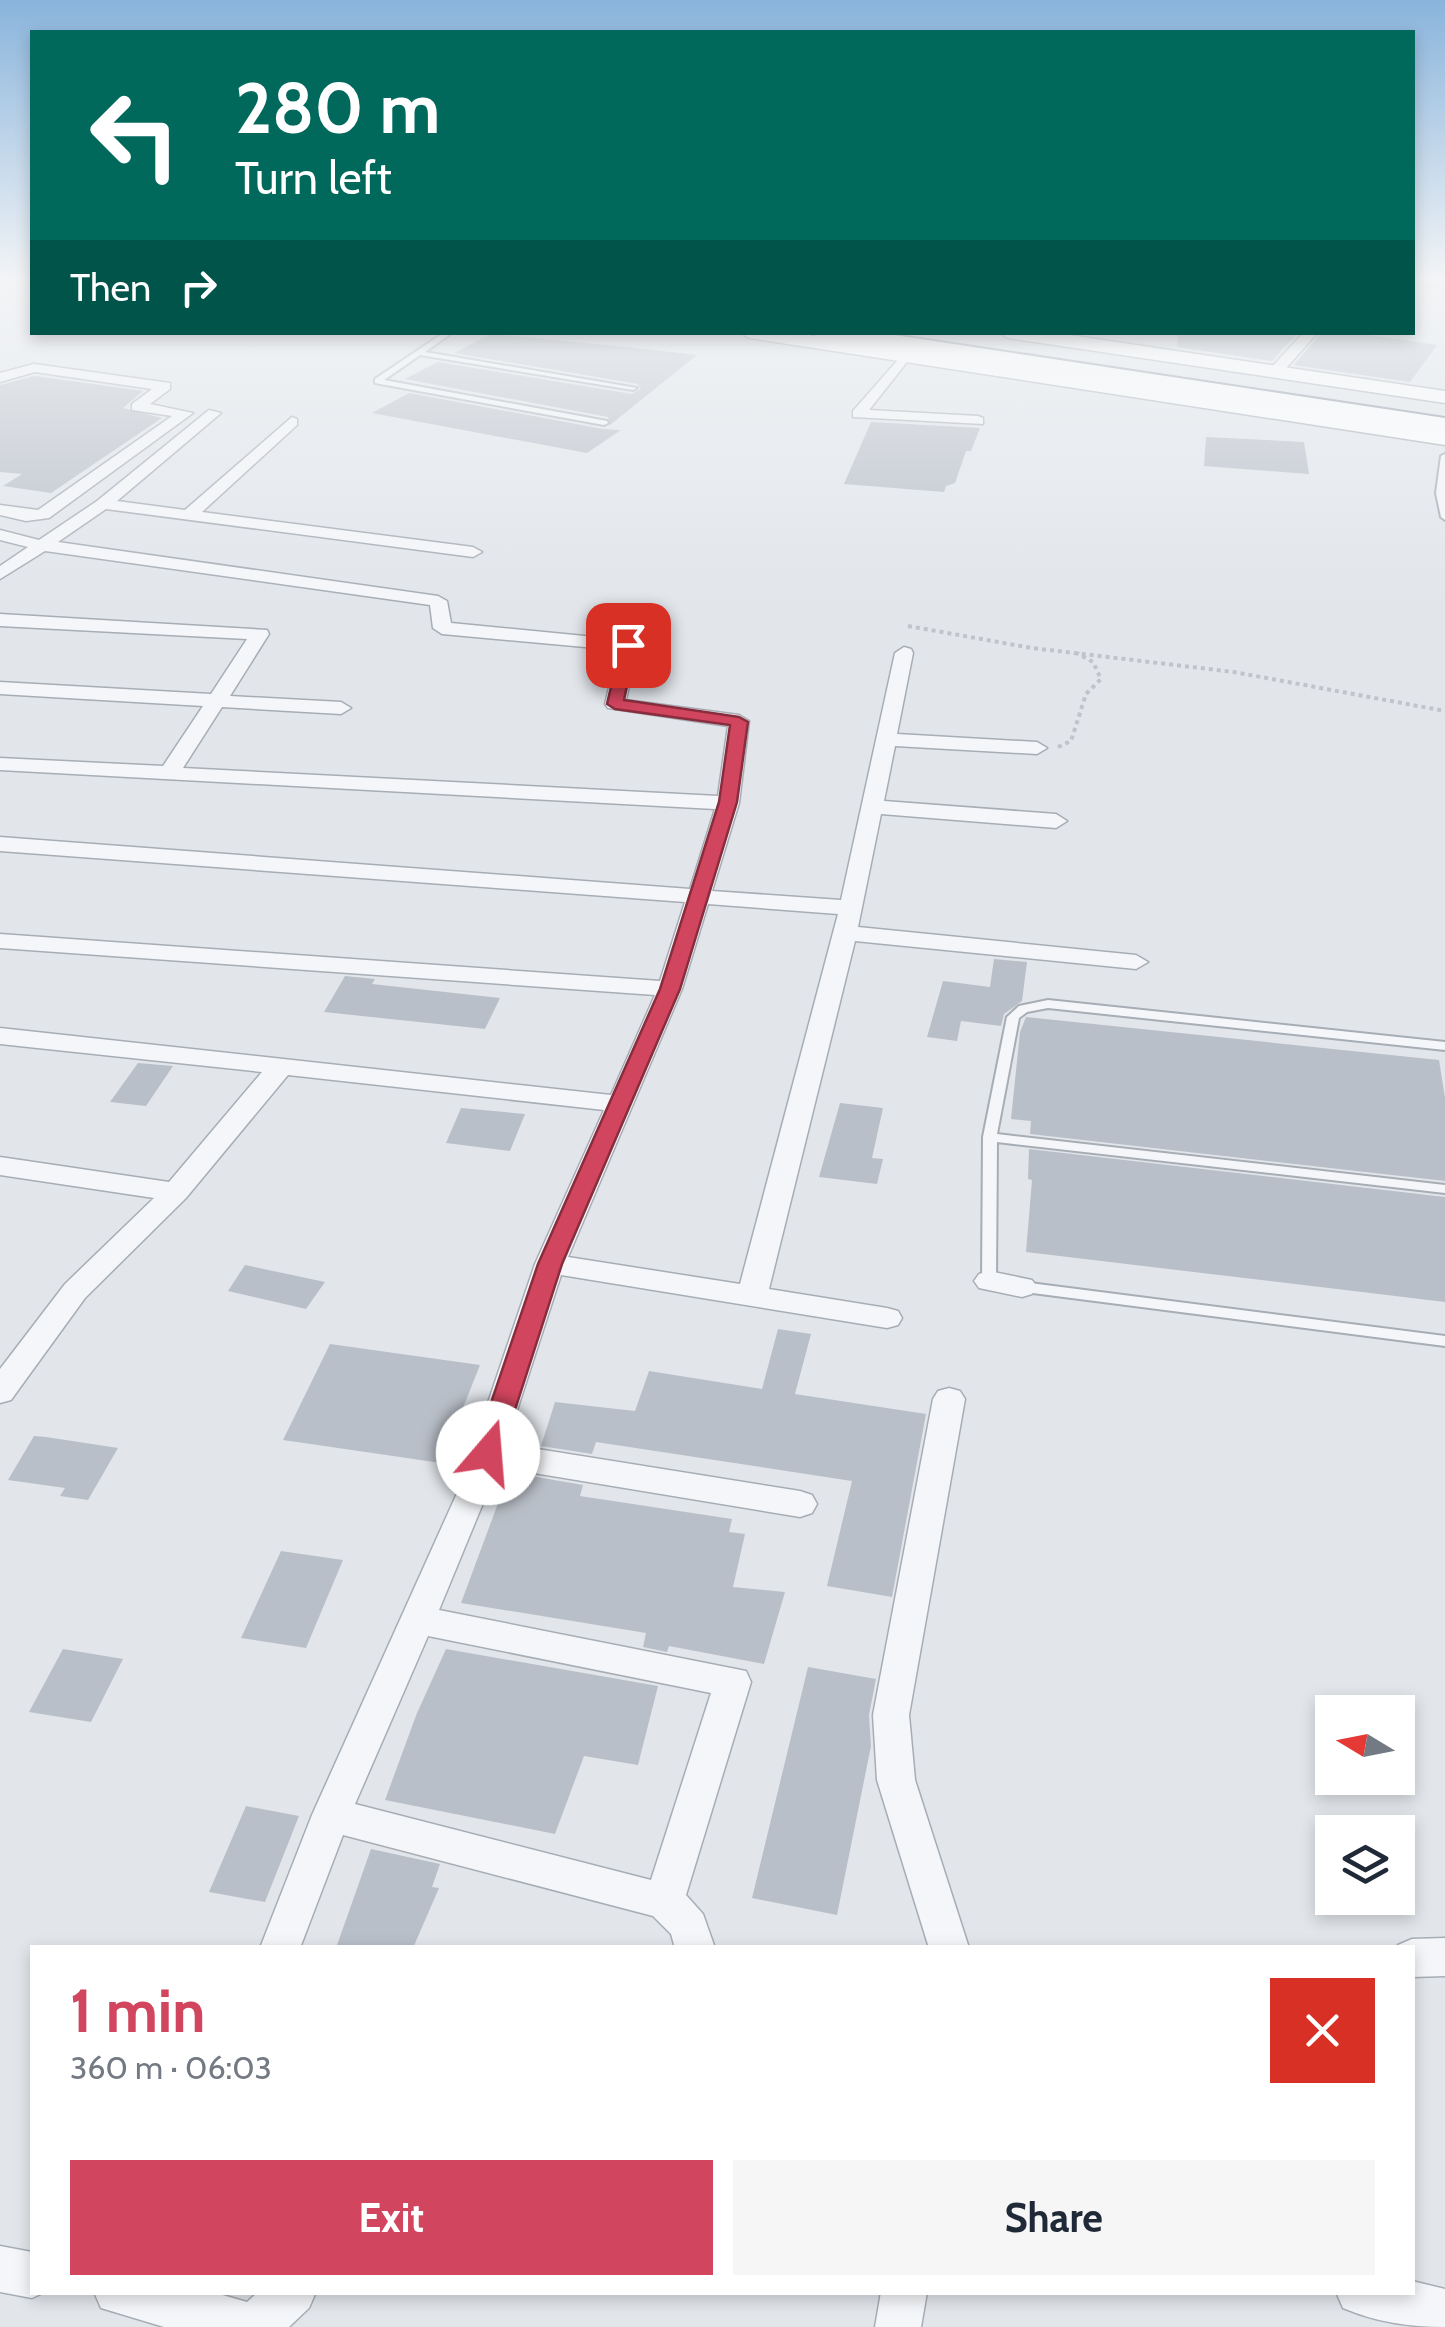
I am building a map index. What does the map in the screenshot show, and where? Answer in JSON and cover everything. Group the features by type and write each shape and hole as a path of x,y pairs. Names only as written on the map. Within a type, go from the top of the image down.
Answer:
{"highway":[{"path":"1177,386 1445,426"},
{"path":"1236,386 1445,412"}],"street":[{"path":"0,510 26,516 42,514 186,414 136,407 161,386"},
{"path":"878,386 858,414 978,421"},
{"path":"1143,386 1445,439"},
{"path":"1364,386 1445,398"},
{"path":"0,574 104,504 214,413"},
{"path":"189,516 292,422"},
{"path":"104,504 473,552"},
{"path":"0,535 40,545 438,601 442,628 628,645 615,704 739,722 728,802 670,989 550,1264 488,1453 332,1816 281,1945"},
{"path":"0,620 260,634 170,773"},
{"path":"752,1296 848,920 904,653"},
{"path":"0,688 342,708"},
{"path":"886,740 1037,748"},
{"path":"0,764 728,802"},
{"path":"872,807 1056,820"},
{"path":"0,844 700,895 1136,962"},
{"path":"0,941 670,989"},
{"path":"0,1036 622,1104"},
{"path":"0,1392 13,1354 176,1192 280,1067"},
{"path":"0,1166 176,1192"},
{"path":"550,1264 888,1318"},
{"path":"988,1281 1022,1287"},
{"path":"948,1945 896,1780 891,1715 949,1399"},
{"path":"488,1453 800,1504"},
{"path":"418,1620 733,1682 664,1901"},
{"path":"332,1816 664,1901 684,1918 694,1933 695,1945"},
{"path":"1415,1958 1445,1957"},
{"path":"0,2269 30,2275"},
{"path":"139,2295 255,2327 291,2295"},
{"path":"898,2327 903,2295"},
{"path":"1372,2295 1445,2312"}],"lane":[{"path":"403,386 604,423"},
{"path":"618,386 633,388"},
{"path":"1445,456 1440,493 1445,516"},
{"path":"988,1281 990,1138 1013,1017 1023,1009 1048,1004 1445,1046"},
{"path":"990,1138 1445,1189"},
{"path":"1022,1287 1445,1341"}],"path":[{"path":"908,626 1032,648 1234,672 1445,711"},
{"path":"1037,748 1058,747 1072,741 1086,694 1102,679 1093,662 1074,651"}],"building":[{"path":"0,386 104,386 143,391 123,408 162,418 51,493 3,486 22,474 0,472"},
{"path":"440,386 581,386 632,394 641,389 639,386 659,386 610,425 608,417"},
{"path":"409,393 621,430 587,453 372,413"},
{"path":"871,422 980,428 971,451 966,451 955,483 946,486 944,492 844,484"},
{"path":"1206,437 1304,442 1309,474 1204,466"},
{"path":"994,959 1027,962 1022,1001 1004,1014 1001,1026 961,1021 957,1041 927,1037 943,981 990,987"},
{"path":"345,976 375,979 372,984 500,998 485,1029 324,1012"},
{"path":"1026,1017 1439,1060 1445,1098 1445,1181 1030,1134 1031,1121 1011,1119 1020,1032"},
{"path":"138,1063 173,1066 146,1106 110,1102"},
{"path":"840,1103 883,1108 872,1158 883,1159 877,1184 819,1177"},
{"path":"461,1108 525,1114 510,1151 446,1143"},
{"path":"1029,1149 1445,1197 1445,1302 1026,1252 1032,1180 1028,1179"},
{"path":"245,1265 325,1282 306,1309 228,1291"},
{"path":"778,1329 811,1334 795,1394 926,1414 892,1597 827,1586 852,1481 596,1442 592,1454 541,1446 555,1402 635,1411 649,1371 762,1389"},
{"path":"330,1344 480,1365 441,1463 283,1440"},
{"path":"34,1436 118,1448 88,1500 60,1496 65,1488 8,1480"},
{"path":"531,1476 583,1485 580,1496 732,1519 729,1532 745,1534 733,1587 785,1592 764,1664 669,1646 667,1652 643,1647 646,1633 461,1603 507,1479 529,1482"},
{"path":"281,1551 343,1560 306,1648 241,1638"},
{"path":"63,1649 123,1659 91,1722 29,1712"},
{"path":"446,1649 658,1686 638,1765 584,1756 555,1834 385,1800"},
{"path":"808,1667 876,1679 869,1715 871,1746 837,1915 752,1898"},
{"path":"246,1806 299,1816 265,1902 209,1892"},
{"path":"371,1849 440,1864 432,1887 439,1888 414,1945 337,1945"}],"route":[{"path":"488,1453 550,1264 670,989 728,802 739,722 615,704 628,645"}]}
